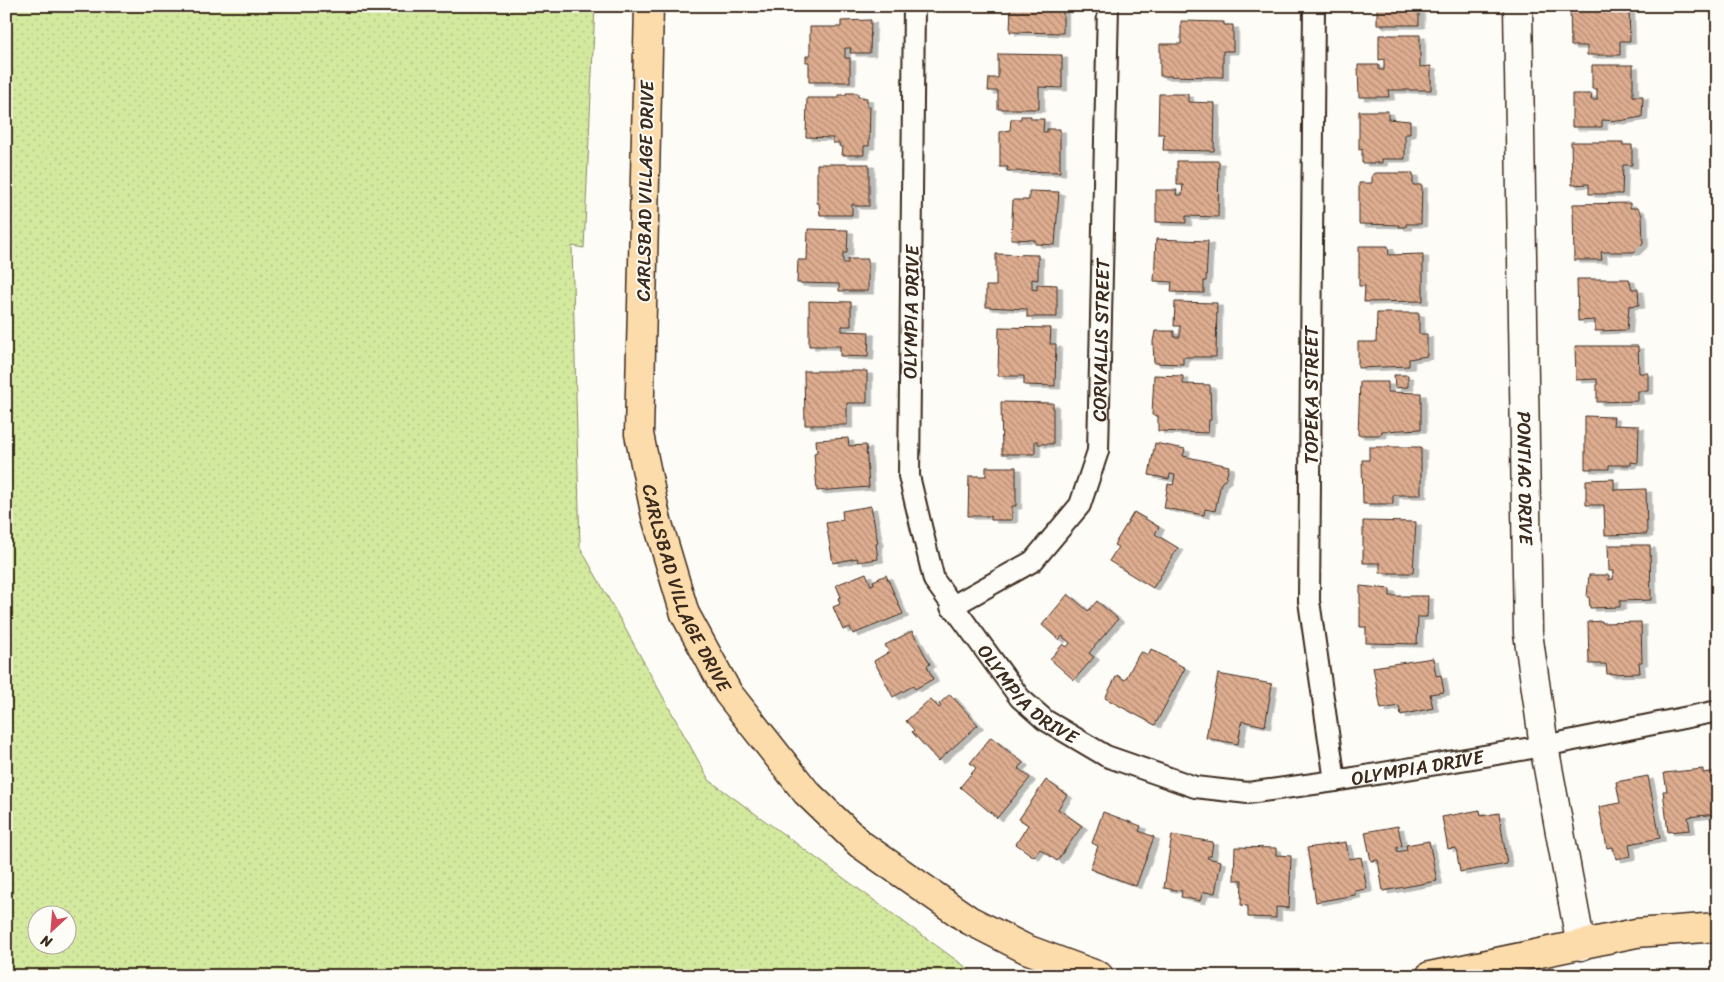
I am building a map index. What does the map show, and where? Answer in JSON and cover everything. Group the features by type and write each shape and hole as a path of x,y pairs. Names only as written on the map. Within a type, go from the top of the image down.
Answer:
{"main road":[{"name":"CARLSBAD VILLAGE DRIVE","path":"648,6 640,434 656,517 685,614 728,693 806,792 860,844 969,920 1026,949 1099,976"},
{"name":"PONTIAC DRIVE","path":"1518,6 1528,632 1544,746 1581,946"},
{"path":"1430,976 1581,946 1636,932 1718,927"}],"street":[{"name":"OLYMPIA DRIVE","path":"914,6 909,476 934,580 951,607 1020,698 1045,720 1106,756 1195,786 1248,793 1336,781 1544,746 1718,711"},
{"name":"CORVALLIS STREET","path":"951,607 1033,561 1080,505 1098,450 1108,6"},
{"name":"TOPEKA STREET","path":"1314,6 1309,601 1336,781"}],"green space":[{"path":"6,6 595,6 584,248 572,246 580,547 709,780 978,976 6,976"}],"building":[{"path":"844,6 872,6 872,9 844,9"},
{"path":"1011,6 1063,6 1063,33 1010,32"},
{"path":"1164,6 1183,6 1183,10 1164,9"},
{"path":"1377,6 1419,6 1419,25 1377,25"},
{"path":"1570,6 1629,6 1630,41 1620,41 1620,55 1587,55 1587,46 1571,46"},
{"path":"871,20 870,53 850,53 851,48 845,48 845,58 850,58 850,82 809,82 809,62 806,62 806,56 810,56 810,27 841,27 841,21"},
{"path":"1181,21 1224,22 1224,25 1233,25 1233,51 1223,51 1223,77 1160,76 1160,44 1181,44"},
{"path":"1379,35 1420,35 1420,67 1431,66 1431,90 1388,90 1389,97 1359,97 1358,65 1379,65 1379,70 1384,70 1384,59 1379,60"},
{"path":"998,54 1062,55 1062,88 1039,87 1039,109 998,109 998,91 988,91 989,78 998,78"},
{"path":"1592,65 1633,65 1633,96 1643,96 1642,117 1619,121 1602,120 1602,127 1572,127 1572,94 1592,94 1591,100 1597,100 1597,89 1592,89"},
{"path":"846,93 858,93 858,97 867,98 867,107 870,107 869,146 864,146 864,155 842,155 843,147 840,147 839,143 833,143 833,138 806,137 807,98 839,98 839,95 846,95"},
{"path":"1159,94 1188,94 1188,102 1215,103 1214,151 1163,150 1164,134 1158,134"},
{"path":"1359,111 1388,111 1388,119 1410,121 1410,134 1405,134 1405,159 1382,159 1382,163 1362,163 1362,149 1359,150"},
{"path":"1021,116 1031,116 1031,119 1044,119 1043,132 1047,132 1047,129 1060,129 1060,172 1007,171 1008,167 1000,167 1000,132 1010,130 1011,119 1021,119"},
{"path":"1571,142 1623,142 1623,145 1632,145 1632,165 1623,165 1622,194 1589,194 1589,184 1572,185"},
{"path":"1177,161 1219,161 1218,217 1186,216 1186,223 1156,222 1156,190 1177,190 1176,195 1182,195 1183,185 1177,185"},
{"path":"817,164 869,164 869,206 855,206 852,204 852,215 820,215 819,203 817,203"},
{"path":"1376,173 1413,173 1413,185 1422,185 1421,224 1406,224 1406,227 1399,227 1399,225 1359,224 1359,183 1372,183 1372,175"},
{"path":"1029,191 1059,192 1055,245 1035,244 1035,240 1011,239 1013,200 1029,200"},
{"path":"1630,203 1630,208 1638,208 1642,215 1643,243 1634,252 1601,252 1602,260 1574,260 1573,204"},
{"path":"808,229 848,230 847,253 843,253 843,263 848,263 848,259 868,259 868,291 839,291 839,284 797,283 798,260 807,260"},
{"path":"1156,239 1208,241 1204,293 1171,292 1172,282 1154,281"},
{"path":"1359,246 1388,246 1389,255 1423,254 1423,301 1364,302 1365,286 1359,286"},
{"path":"996,254 1038,255 1038,280 1032,279 1032,289 1037,290 1037,284 1057,285 1057,317 1027,317 1027,309 986,307 986,286 996,286"},
{"path":"1577,279 1629,279 1632,289 1638,289 1639,305 1629,306 1627,330 1595,331 1595,320 1578,321"},
{"path":"809,301 851,302 851,326 842,326 842,331 869,332 868,357 840,356 840,346 809,346"},
{"path":"1175,302 1217,303 1216,357 1183,357 1183,364 1154,363 1153,342 1155,331 1174,331 1174,337 1180,337 1180,326 1174,326"},
{"path":"1377,313 1419,313 1419,334 1427,334 1427,356 1409,359 1409,366 1358,368 1358,342 1376,342"},
{"path":"999,327 1051,328 1050,344 1056,344 1055,386 1024,385 1024,376 998,376"},
{"path":"1575,346 1638,346 1639,373 1648,373 1648,391 1638,391 1638,401 1597,402 1597,379 1576,380"},
{"path":"804,371 867,371 867,403 847,403 847,425 805,425"},
{"path":"1154,375 1183,376 1183,384 1210,385 1211,420 1209,420 1208,433 1158,431 1158,416 1152,415"},
{"path":"1394,375 1408,375 1408,387 1395,388"},
{"path":"1360,382 1388,382 1388,392 1421,393 1421,429 1382,431 1381,435 1358,435"},
{"path":"1001,402 1053,403 1053,444 1038,444 1038,441 1035,441 1035,454 1002,454"},
{"path":"1585,416 1614,417 1613,425 1639,426 1638,463 1631,462 1631,465 1609,465 1609,469 1585,469"},
{"path":"848,438 849,446 866,445 869,487 817,491 814,453 817,452 816,440"},
{"path":"1155,443 1185,449 1183,456 1229,466 1226,479 1221,483 1215,511 1205,509 1204,515 1164,508 1168,484 1173,485 1175,475 1170,474 1169,479 1149,475"},
{"path":"1369,447 1421,447 1421,495 1393,495 1393,504 1363,504 1362,460 1369,460"},
{"path":"986,467 1016,467 1016,506 1012,506 1012,520 991,520 991,516 968,516 969,476 986,476"},
{"path":"1614,479 1614,490 1646,489 1647,534 1605,535 1604,505 1586,505 1586,480"},
{"path":"871,506 878,543 876,544 878,559 858,562 857,558 833,563 826,523 843,520 842,511"},
{"path":"1134,512 1159,527 1155,534 1178,548 1153,588 1109,561 1118,547 1114,545"},
{"path":"1363,521 1416,522 1413,573 1380,573 1380,563 1363,563"},
{"path":"1608,545 1650,545 1651,600 1620,601 1620,607 1590,608 1589,597 1587,597 1589,575 1609,575 1609,580 1613,579 1614,571 1609,571"},
{"path":"866,573 871,585 874,584 873,581 886,575 903,614 853,634 850,627 843,630 833,607 840,604 838,598 841,597 836,585"},
{"path":"1360,586 1390,589 1390,596 1428,596 1427,617 1418,617 1417,644 1366,643 1366,627 1360,627"},
{"path":"1068,594 1088,611 1097,601 1118,619 1089,653 1094,657 1074,680 1050,659 1063,644 1067,647 1070,643 1062,636 1059,640 1042,625"},
{"path":"1602,621 1602,623 1641,622 1642,662 1639,662 1640,673 1607,674 1606,664 1589,664 1588,622"},
{"path":"912,631 930,664 927,666 933,679 915,689 913,686 893,697 874,661 889,652 885,645"},
{"path":"1151,649 1185,668 1155,725 1105,698 1117,675 1125,680 1139,654 1142,652 1148,655"},
{"path":"1433,658 1436,676 1441,675 1444,692 1430,694 1433,708 1401,715 1399,706 1381,709 1373,667"},
{"path":"1218,674 1272,684 1265,726 1242,721 1238,744 1206,738"},
{"path":"950,694 978,725 938,761 912,732 914,730 906,721 930,699 939,708 941,706 939,704"},
{"path":"991,737 1023,763 1018,768 1030,778 997,818 960,787 976,768 970,763"},
{"path":"1703,769 1703,773 1717,771 1718,791 1714,791 1717,814 1688,817 1690,830 1668,832 1663,791 1667,791 1664,773"},
{"path":"1648,776 1660,838 1629,844 1631,856 1616,859 1613,847 1607,848 1599,807 1620,803 1616,782"},
{"path":"1046,780 1067,795 1058,809 1082,826 1057,861 1040,849 1034,857 1016,844 1028,825 1019,819"},
{"path":"1480,810 1481,816 1499,813 1507,864 1460,872 1456,848 1448,849 1442,817"},
{"path":"1103,812 1141,826 1139,831 1154,837 1136,886 1090,869 1098,846 1092,843"},
{"path":"1398,826 1402,846 1397,847 1397,852 1407,850 1406,845 1429,841 1437,881 1383,891 1378,860 1371,861 1365,832"},
{"path":"1172,835 1213,842 1211,856 1207,858 1221,861 1215,893 1203,892 1200,901 1181,897 1182,891 1164,888"},
{"path":"1346,842 1349,859 1361,857 1367,889 1355,891 1355,895 1316,902 1307,848"},
{"path":"1235,847 1276,848 1276,855 1291,856 1289,908 1276,907 1276,918 1248,917 1248,906 1241,905 1242,880 1234,880"}]}
